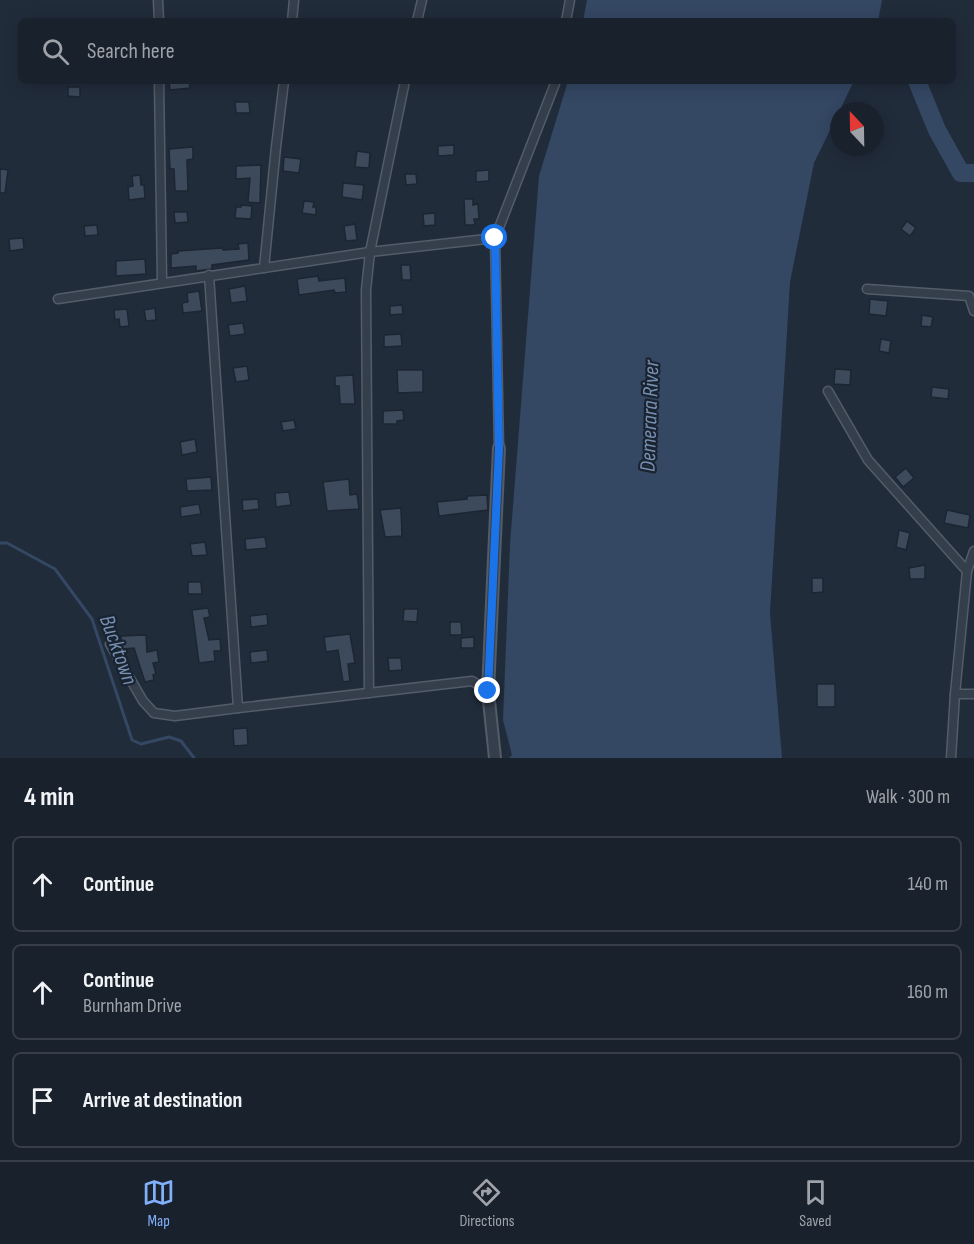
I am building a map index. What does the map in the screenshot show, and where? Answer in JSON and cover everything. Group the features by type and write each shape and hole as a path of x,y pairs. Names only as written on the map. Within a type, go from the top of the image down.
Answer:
{"street":[{"path":"158,0 159,18"},
{"path":"292,18 294,0"},
{"path":"418,18 422,0"},
{"path":"567,18 570,0"},
{"path":"159,84 162,282"},
{"path":"264,267 284,84"},
{"path":"369,693 366,290 370,252 404,84"},
{"path":"495,758 488,691 499,448 495,238 555,84"},
{"path":"58,298 370,252 495,238"},
{"path":"209,275 238,708"},
{"path":"867,289 969,296 974,311"},
{"path":"828,391 868,460 967,571"},
{"path":"951,758 967,571 974,551"},
{"path":"110,644 143,701 154,713 175,716 472,681 488,691"},
{"path":"955,694 974,694"}],"water":[{"path":"587,0 882,0 879,18 584,18"},
{"name":"Demerara River","path":"567,84 853,84 844,102 830,102 830,130 814,163 790,282 770,613 782,758 509,758 512,755 503,720 510,544 539,176"}],"building":[{"path":"169,84 189,84 190,88 170,90"},
{"path":"68,87 80,87 80,97 68,96"},
{"path":"235,102 249,102 250,113 236,113"},
{"path":"454,145 454,155 438,156 438,146"},
{"path":"193,147 193,159 187,160 188,191 175,191 174,169 170,169 169,149"},
{"path":"357,151 370,153 369,168 355,167"},
{"path":"284,157 301,159 299,173 283,171"},
{"path":"261,165 260,203 248,202 250,178 236,179 236,166"},
{"path":"0,169 8,170 5,193 0,193"},
{"path":"489,170 489,181 476,182 476,171"},
{"path":"405,174 416,174 417,184 406,185"},
{"path":"140,175 145,198 129,200 128,187 133,186 132,176"},
{"path":"343,183 364,185 362,200 342,197"},
{"path":"464,199 473,199 473,205 478,204 479,219 474,219 475,225 465,225"},
{"path":"304,201 314,202 316,215 302,213"},
{"path":"241,205 252,206 251,219 235,218 236,207 241,207"},
{"path":"174,212 187,212 188,222 175,223"},
{"path":"435,213 435,225 424,226 423,214"},
{"path":"907,221 916,228 910,236 901,229"},
{"path":"355,224 357,240 346,241 344,226"},
{"path":"97,225 98,235 85,236 84,226"},
{"path":"23,238 24,249 10,251 9,239"},
{"path":"248,243 249,260 212,265 212,269 196,271 196,266 171,268 171,254 178,253 178,251 239,249 238,244"},
{"path":"145,259 146,274 116,276 116,261"},
{"path":"401,265 410,265 411,280 402,280"},
{"path":"318,276 319,281 345,278 346,292 335,293 334,290 299,295 297,279"},
{"path":"245,286 247,301 231,303 229,289"},
{"path":"199,291 202,311 183,313 182,303 188,302 187,293"},
{"path":"870,299 888,301 886,316 869,314"},
{"path":"402,305 403,314 390,315 390,306"},
{"path":"155,308 156,320 146,321 144,310"},
{"path":"127,309 129,326 120,327 119,319 115,320 114,310"},
{"path":"922,315 933,317 931,327 921,326"},
{"path":"243,323 245,334 230,336 228,325"},
{"path":"401,334 402,346 384,347 384,335"},
{"path":"881,339 891,341 889,353 879,351"},
{"path":"247,366 249,380 236,382 233,368"},
{"path":"835,369 851,370 850,385 834,384"},
{"path":"397,370 423,370 423,392 398,393"},
{"path":"353,375 355,404 340,404 339,386 335,386 335,376"},
{"path":"932,387 949,389 948,399 931,397"},
{"path":"403,410 404,420 397,421 397,424 383,424 383,411"},
{"path":"294,420 296,429 283,431 281,422"},
{"path":"195,439 197,452 182,455 180,442"},
{"path":"906,468 914,478 903,487 895,477"},
{"path":"211,477 212,490 187,491 186,479"},
{"path":"349,479 350,495 357,494 359,509 327,511 323,482"},
{"path":"289,492 291,505 276,507 275,493"},
{"path":"487,495 488,510 439,516 437,502"},
{"path":"258,499 259,509 243,511 242,500"},
{"path":"199,504 201,514 181,517 180,507"},
{"path":"401,508 402,536 385,537 380,510"},
{"path":"947,510 970,515 968,528 944,523"},
{"path":"899,530 910,533 906,550 896,547"},
{"path":"265,537 267,548 246,550 245,539"},
{"path":"205,542 207,555 192,556 190,544"},
{"path":"925,565 925,579 910,579 909,568"},
{"path":"812,578 823,578 823,592 812,593"},
{"path":"188,582 201,582 202,594 188,594"},
{"path":"208,608 210,617 204,618 209,640 220,639 221,651 214,651 215,661 199,663 192,610"},
{"path":"404,609 418,609 417,622 403,621"},
{"path":"267,614 268,625 251,627 250,616"},
{"path":"450,622 461,622 462,635 450,635"},
{"path":"350,634 355,663 348,664 350,681 343,682 338,650 326,652 324,637"},
{"path":"146,635 147,652 157,650 159,662 153,663 156,674 153,675 154,680 145,682 134,648 122,649 121,636"},
{"path":"474,637 474,648 461,648 461,638"},
{"path":"267,650 268,661 251,663 250,652"},
{"path":"388,658 401,658 402,670 389,671"},
{"path":"817,684 835,684 835,707 817,707"},
{"path":"247,728 248,745 234,746 233,729"}],"waterway":[{"path":"918,84 937,130 961,173 974,173"},
{"name":"Bucktown","path":"0,543 7,543 55,569 92,619 132,740 141,744 169,737 181,741 194,758"}],"route":[{"path":"488,691 499,448 495,238"}]}
